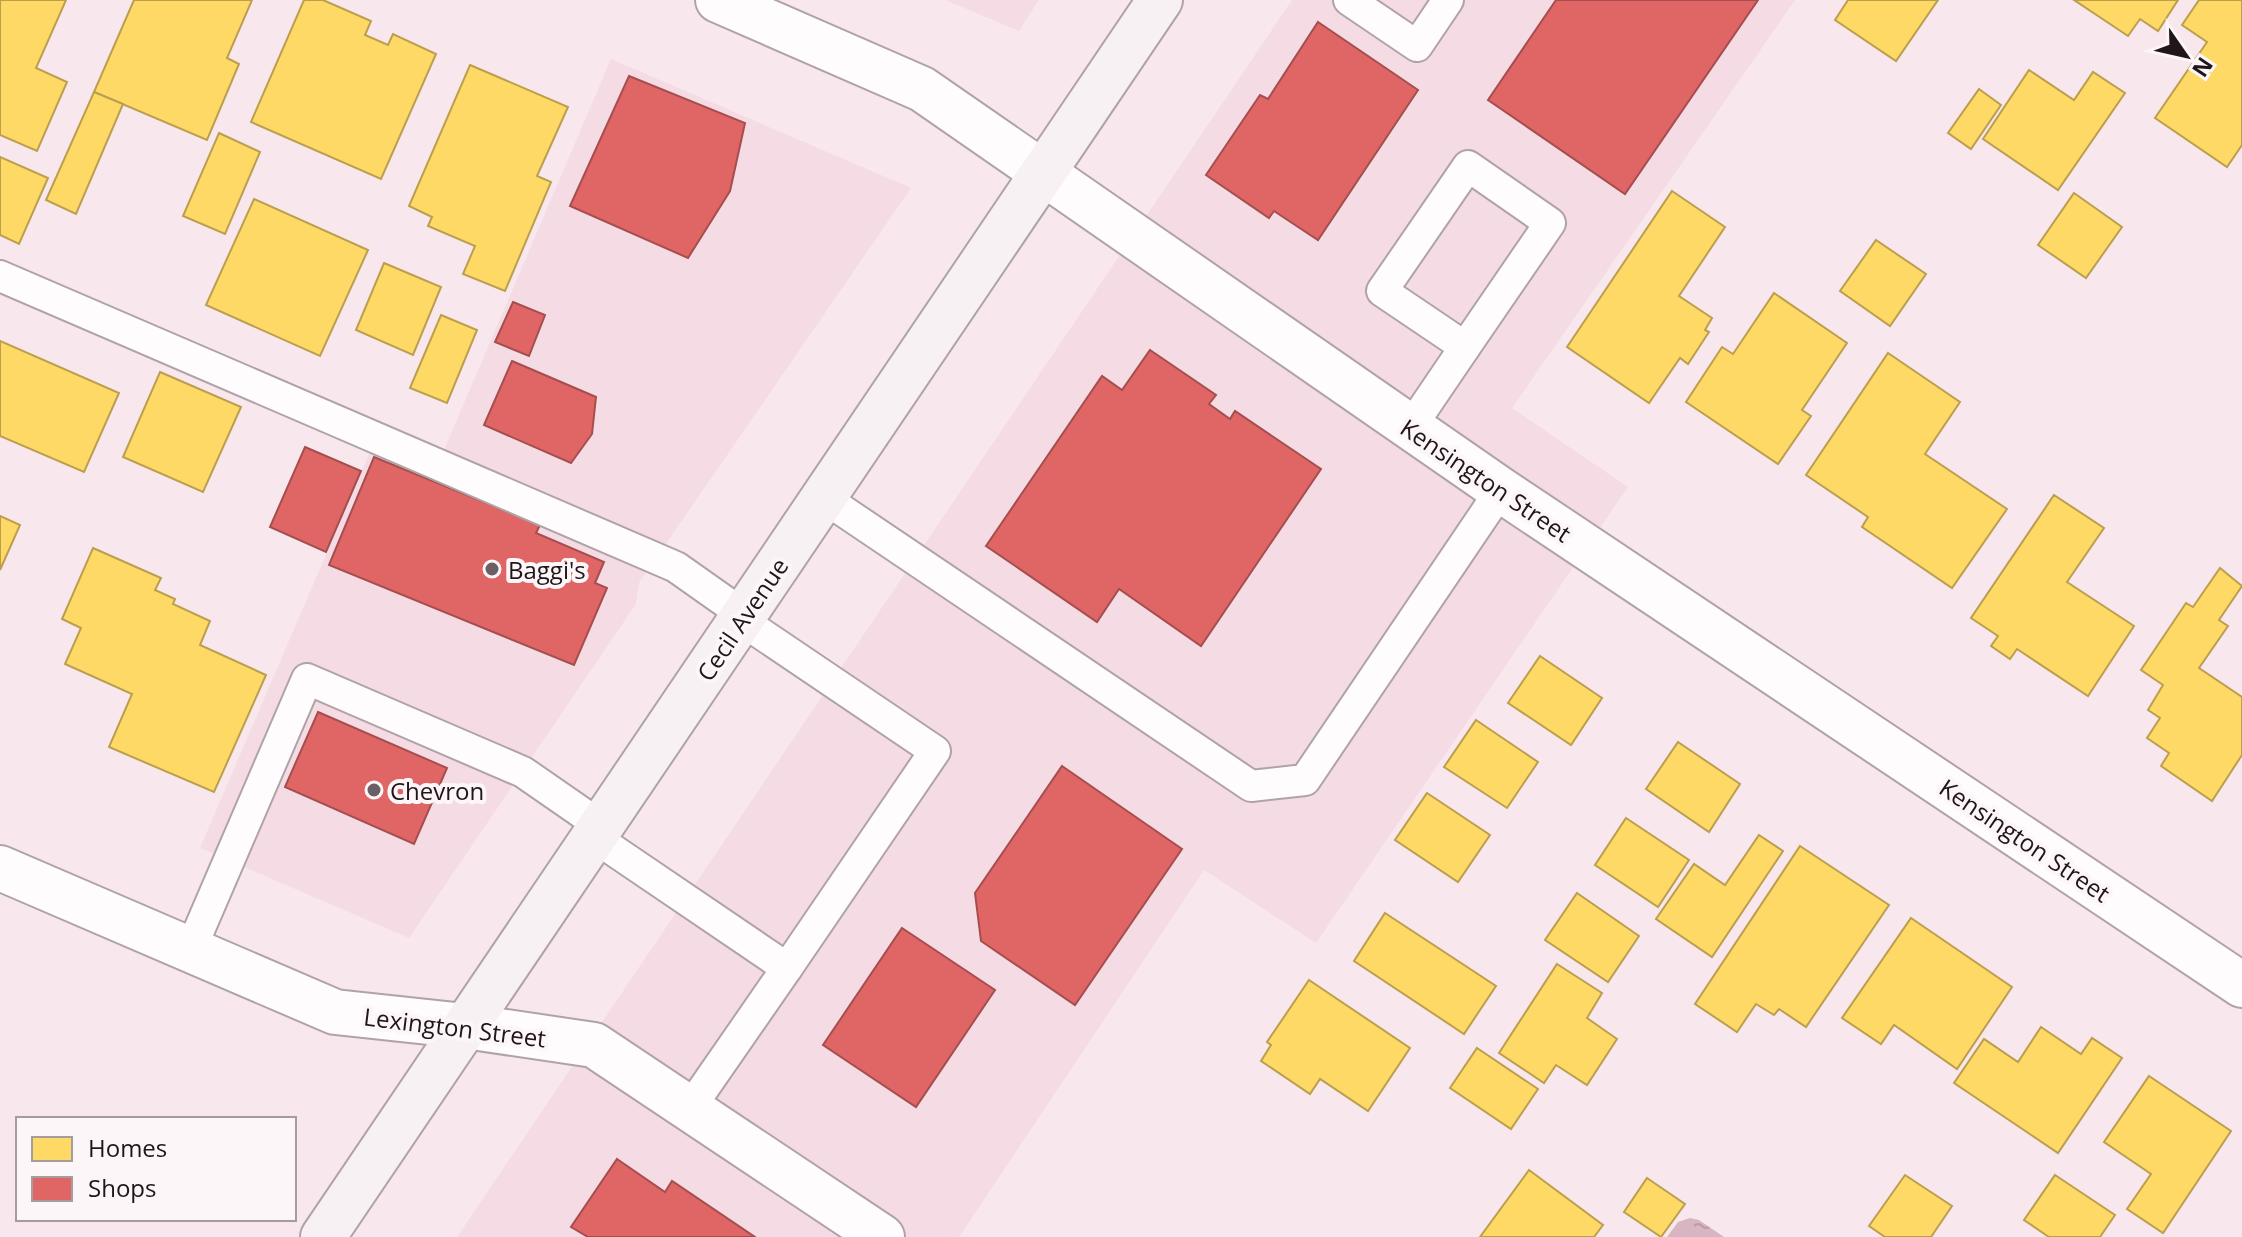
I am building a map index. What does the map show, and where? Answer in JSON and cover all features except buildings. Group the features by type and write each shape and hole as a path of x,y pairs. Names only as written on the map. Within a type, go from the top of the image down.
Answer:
{"main road":[{"name":"Cecil Avenue","path":"323,1237 1160,0"}],"street":[{"name":"Kensington Street","path":"718,0 922,89 1501,490 2242,985"},
{"name":"Lexington Street","path":"0,868 335,1012 465,1026 594,1045 882,1237"}],"lane":[{"path":"1349,0 1417,46 1448,0"},
{"path":"1410,428 1550,223 1468,166 1382,291 1465,347"},
{"path":"0,276 676,567 935,751 690,1108"},
{"path":"824,498 1251,786 1305,780 1501,490"},
{"path":"190,951 307,679 523,772 598,832 787,968"}],"shaded area":[{"path":"945,0 1039,0 1019,31"},
{"path":"1292,0 1795,0 1512,408 1628,487 1316,943 1204,870 959,1237 457,1237"},
{"path":"611,59 911,188 639,583 636,604 409,938 200,848 376,438 438,464"}],"water":[{"path":"1690,1218 1699,1220 1724,1237 1667,1237 1678,1222"}],"place":[{"name":"Baggi's","path":"492,569"},
{"name":"Chevron","path":"374,790"}]}
